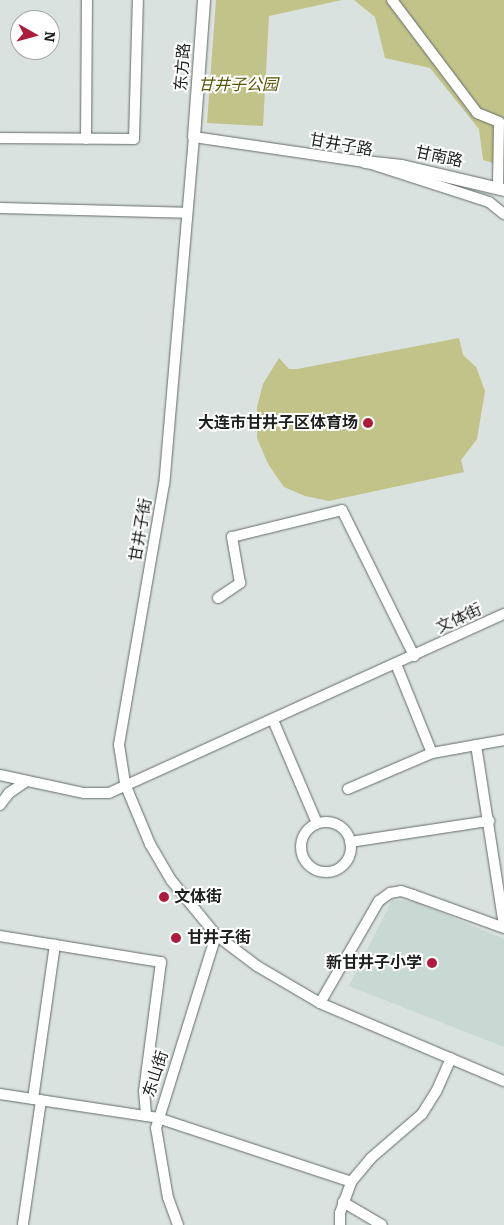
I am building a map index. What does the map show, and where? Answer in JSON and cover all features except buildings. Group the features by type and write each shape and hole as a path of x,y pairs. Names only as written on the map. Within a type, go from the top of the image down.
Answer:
{"main road":[{"name":"东方路","path":"194,137 204,0"},
{"name":"甘南路","path":"365,162 402,166 501,189"}],"street":[{"path":"86,139 87,0"},
{"path":"0,138 134,139 138,0"},
{"path":"392,0 477,113 499,122 501,189"},
{"name":"甘井子路","path":"194,137 365,162 489,202 504,214"},
{"name":"甘井子街","path":"194,137 164,484 119,745 125,784 150,844 171,880 216,935 257,966 320,1002 504,1081"},
{"path":"0,208 186,213"},
{"path":"218,598 240,583 232,538 342,510 414,656"},
{"name":"文体街","path":"0,775 24,783 84,793 109,793 125,784 272,720 504,614"},
{"path":"396,664 432,753"},
{"path":"272,720 317,824"},
{"path":"348,789 432,753 504,740"},
{"path":"320,1002 379,901 390,893 401,891 413,894 504,927 476,745"},
{"path":"0,805 9,793 24,783"},
{"path":"350,842 489,821"},
{"path":"334,823 341,828 350,842 350,851 342,866 328,872 312,868 302,856 301,841 310,827 317,824 334,823"},
{"name":"东山街","path":"178,1225 168,1198 156,1128 216,935"},
{"path":"0,936 161,962 144,1090 146,1116"},
{"path":"23,1224 55,945"},
{"path":"340,1225 343,1202 351,1182 371,1158 422,1114 436,1092 452,1058"},
{"path":"0,1094 158,1118 351,1182"},
{"path":"343,1202 382,1225"}],"shaded area":[{"name":"新甘井子小学","path":"392,900 414,901 504,939 504,1047 349,986"}],"green space":[{"name":"甘井子公园","path":"216,0 342,0 269,16 263,126 207,123"},
{"path":"354,0 504,0 504,166 483,160 479,129 430,68 385,58 375,17"},
{"name":"大连市甘井子区体育场","path":"459,338 463,355 476,367 485,391 477,439 461,460 464,472 329,501 305,496 284,487 268,464 257,438 257,407 263,384 279,358 289,369 297,369"}],"place":[{"name":"大连市甘井子区体育场","path":"368,423"},
{"name":"文体街","path":"164,897"},
{"name":"甘井子街","path":"176,938"},
{"name":"新甘井子小学","path":"432,963"}]}
